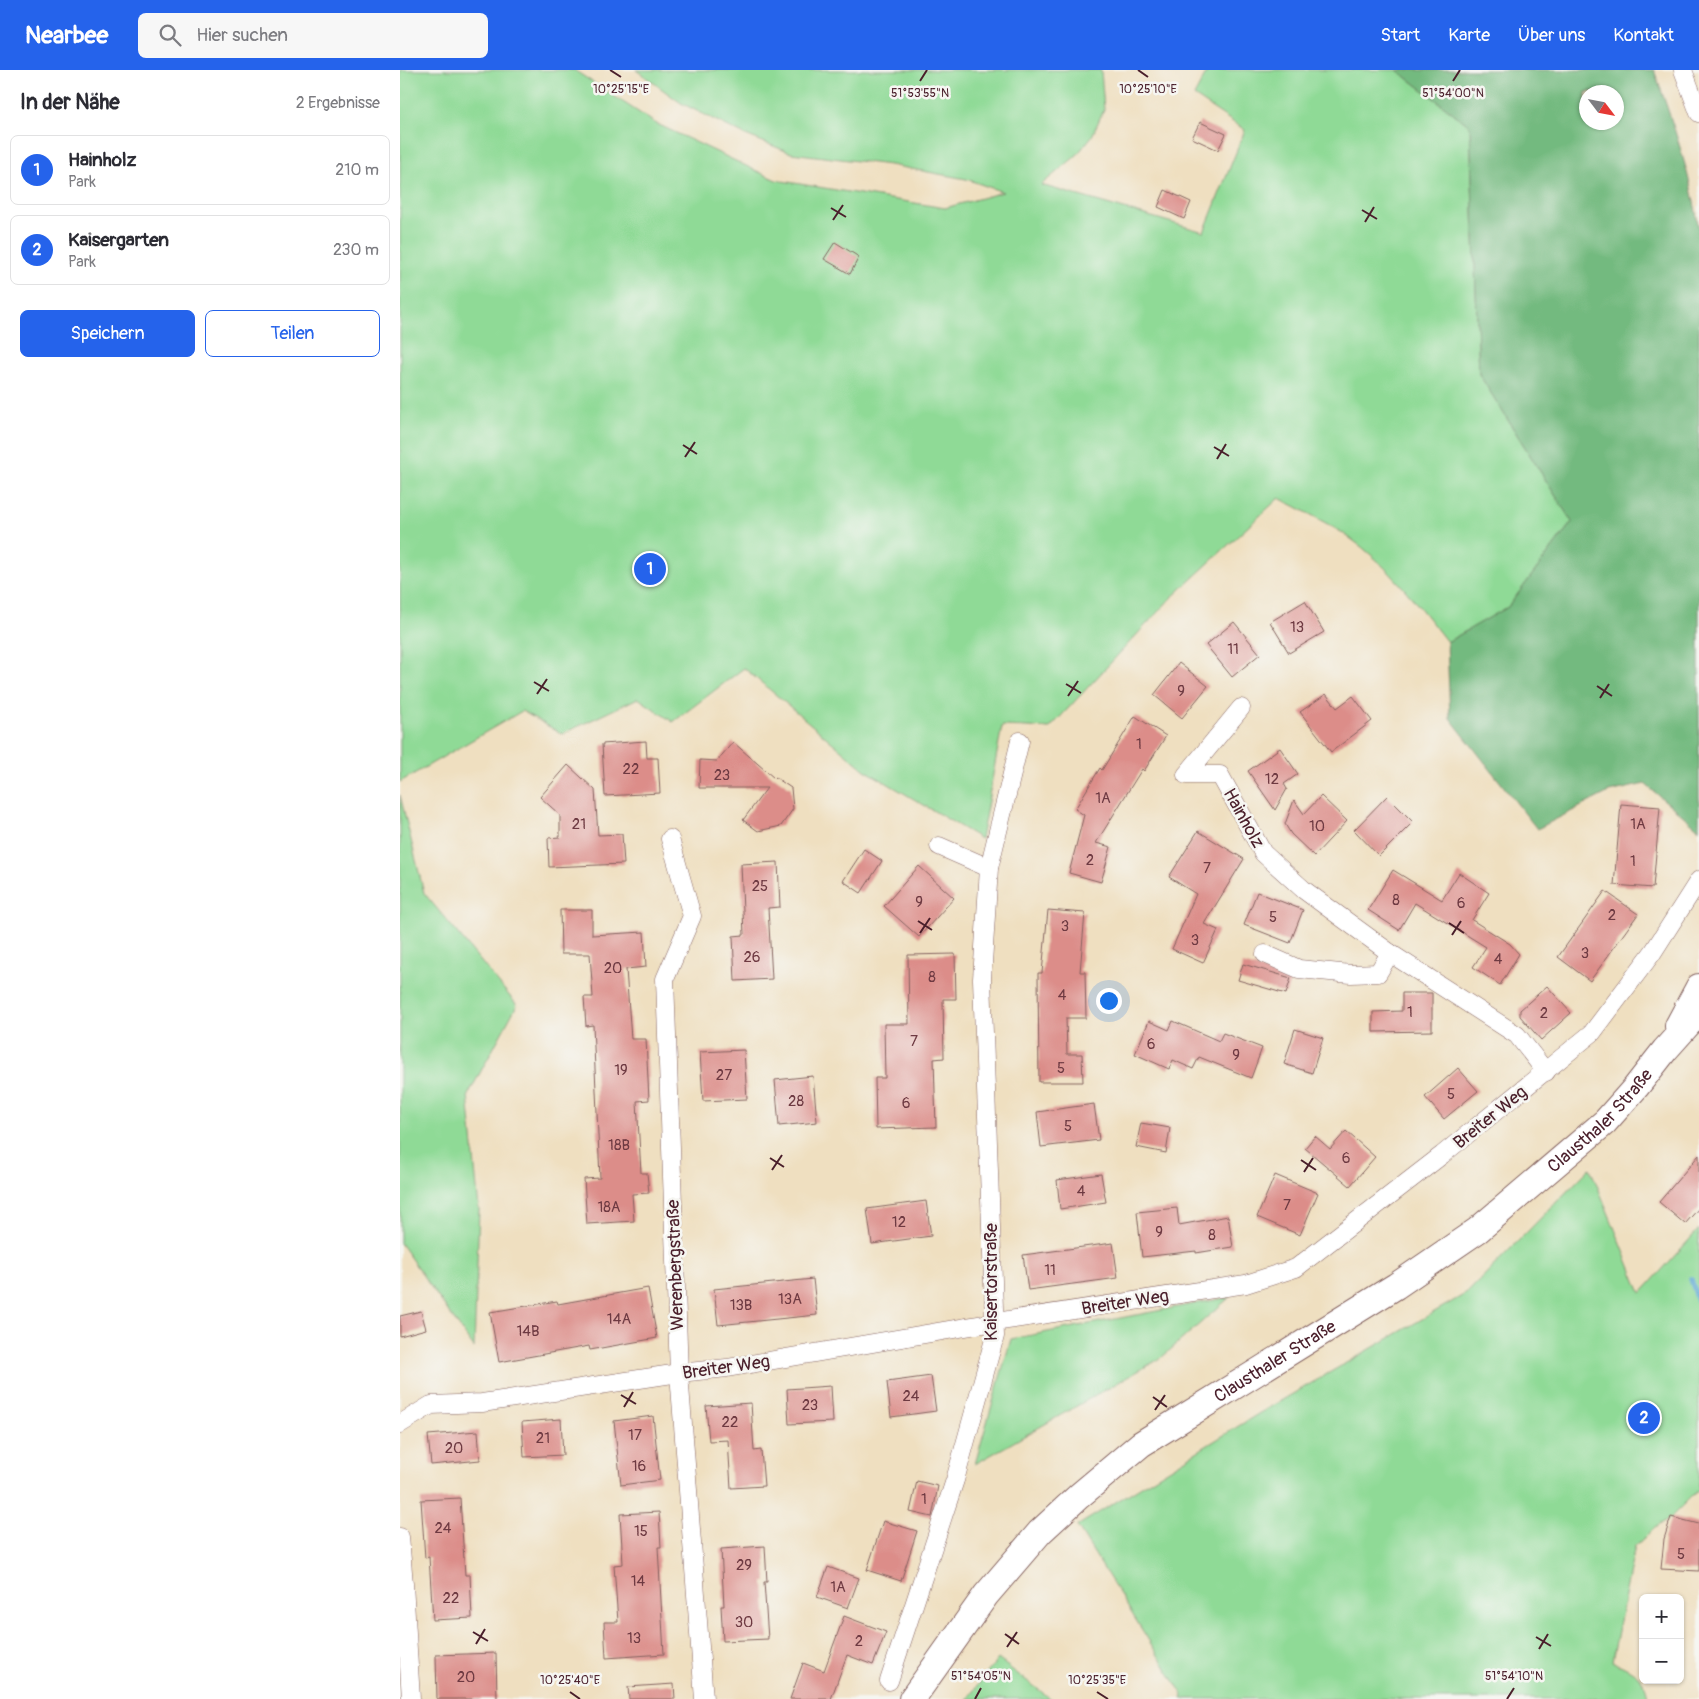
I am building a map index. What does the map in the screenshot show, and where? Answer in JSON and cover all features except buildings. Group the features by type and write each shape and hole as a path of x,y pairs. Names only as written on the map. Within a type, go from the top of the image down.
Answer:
{"main road":[{"name":"Clausthaler Straße","path":"1665,1050 1699,987"},
{"name":"Clausthaler Straße","path":"912,1699 986,1595 1040,1532 1079,1496 1141,1444 1396,1286 1478,1230 1605,1122 1699,1012"}],"street":[{"path":"1683,70 1699,113"},
{"name":"Hainholz","path":"1242,708 1186,775 1220,775 1263,853 1304,890 1390,953 1517,1035 1546,1072"},
{"name":"Kaisertorstraße","path":"889,1681 955,1480 995,1336 982,979 989,868 1020,741"},
{"name":"Werenbergstraße","path":"670,840 692,916 665,979 679,1373 704,1699"},
{"path":"939,846 989,868"},
{"name":"Breiter Weg","path":"400,1425 430,1405 482,1403 679,1373 727,1368 995,1322 1246,1284 1296,1268 1442,1155 1592,1033 1653,952 1699,880"},
{"path":"1265,954 1299,969 1351,974 1378,973 1390,953"},
{"path":"400,1537 411,1699"}],"green space":[{"path":"400,70 574,70 655,123 776,180 945,208 1003,192 966,179 890,165 791,153 743,134 681,103 636,70 1101,70 1104,109 1092,136 1076,156 1041,185 1204,232 1245,130 1194,96 1208,70 1397,70 1470,126 1479,374 1572,522 1508,607 1447,642 1401,585 1362,547 1331,526 1279,498 1170,599 1050,728 1002,726 981,839 865,770 744,668 673,722 638,698 562,734 522,711 400,782"},
{"path":"1397,70 1654,70 1686,169 1699,230 1699,829 1645,784 1609,792 1537,829 1450,718 1447,642 1508,607 1572,522 1479,374 1470,126"},
{"path":"400,795 424,893 517,1005 468,1095 479,1210 474,1348 400,1243"},
{"path":"1590,1168 1641,1293 1699,1229 1699,1489 1671,1517 1635,1546 1612,1661 1636,1674 1639,1678 1639,1684 1644,1684 1648,1699 1182,1699 1183,1695 1077,1526 1258,1414 1467,1293"},
{"path":"1230,1297 1161,1358 975,1464 1011,1339"},
{"path":"998,1659 1051,1699 967,1699"}],"waterway":[{"path":"1691,1279 1699,1304"}],"place":[{"name":"Hainholz","path":"650,569"},
{"name":"Kaisergarten","path":"1644,1418"}]}
